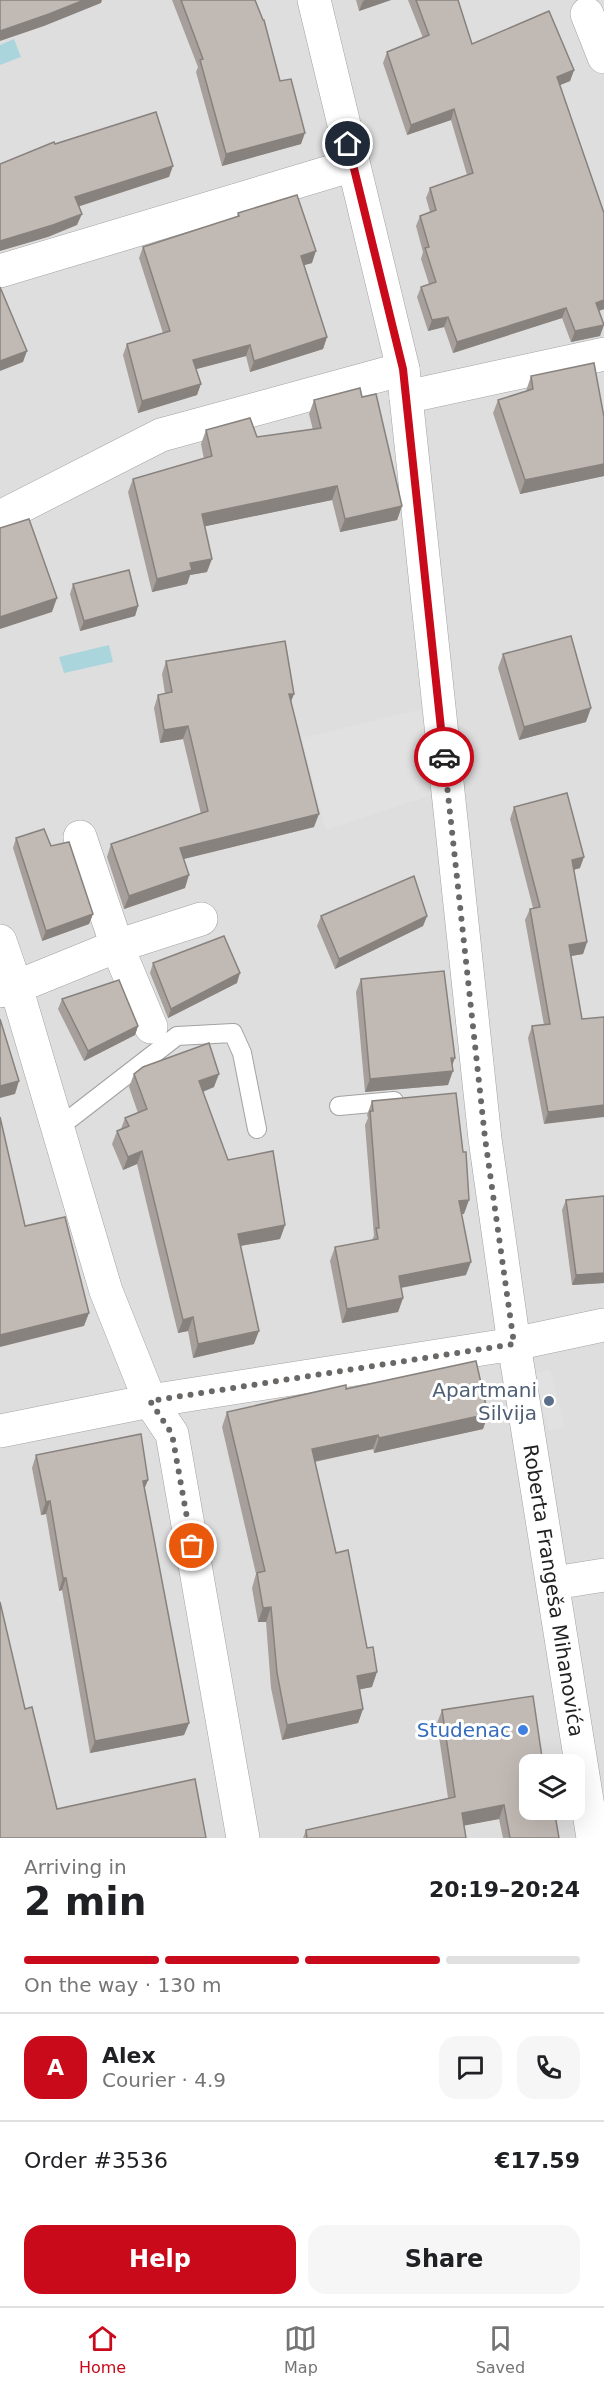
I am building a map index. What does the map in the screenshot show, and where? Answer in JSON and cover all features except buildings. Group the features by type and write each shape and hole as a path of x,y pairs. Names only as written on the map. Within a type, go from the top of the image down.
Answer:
{"street":[{"name":"Roberta Frangeša Mihanovića","path":"314,0 404,383 474,1094 593,1838"},
{"path":"587,14 604,57"},
{"path":"0,271 353,165"},
{"path":"0,518 161,435 404,383 604,354"},
{"path":"80,837 117,946 151,1027"},
{"path":"8,989 117,946 201,919"},
{"path":"0,941 8,989 58,1128 105,1291 150,1401 172,1434 243,1838"},
{"path":"0,1431 150,1401 514,1344 604,1325"},
{"path":"554,1583 604,1575"}],"lane":[{"path":"58,1128 177,1036 233,1033 242,1053 257,1129"},
{"path":"339,1106 409,1100"}],"shaded area":[{"path":"0,0 604,0 604,1838 0,1838"},
{"path":"426,708 435,794 326,830 302,738"},
{"name":"Apartmani Silvija","path":"550,1370 565,1427 549,1431 534,1374"}],"water":[{"path":"14,39 21,57 0,65 0,45"},
{"path":"109,645 113,662 64,673 59,657"}],"way so far":[{"path":"192,1546 172,1434 150,1401 514,1344 485,1138 444,757"}],"place":[{"name":"Apartmani Silvija","path":"549,1401"},
{"name":"Studenac","path":"523,1730"}],"route":[{"path":"348,144 403,369 444,757"}]}
